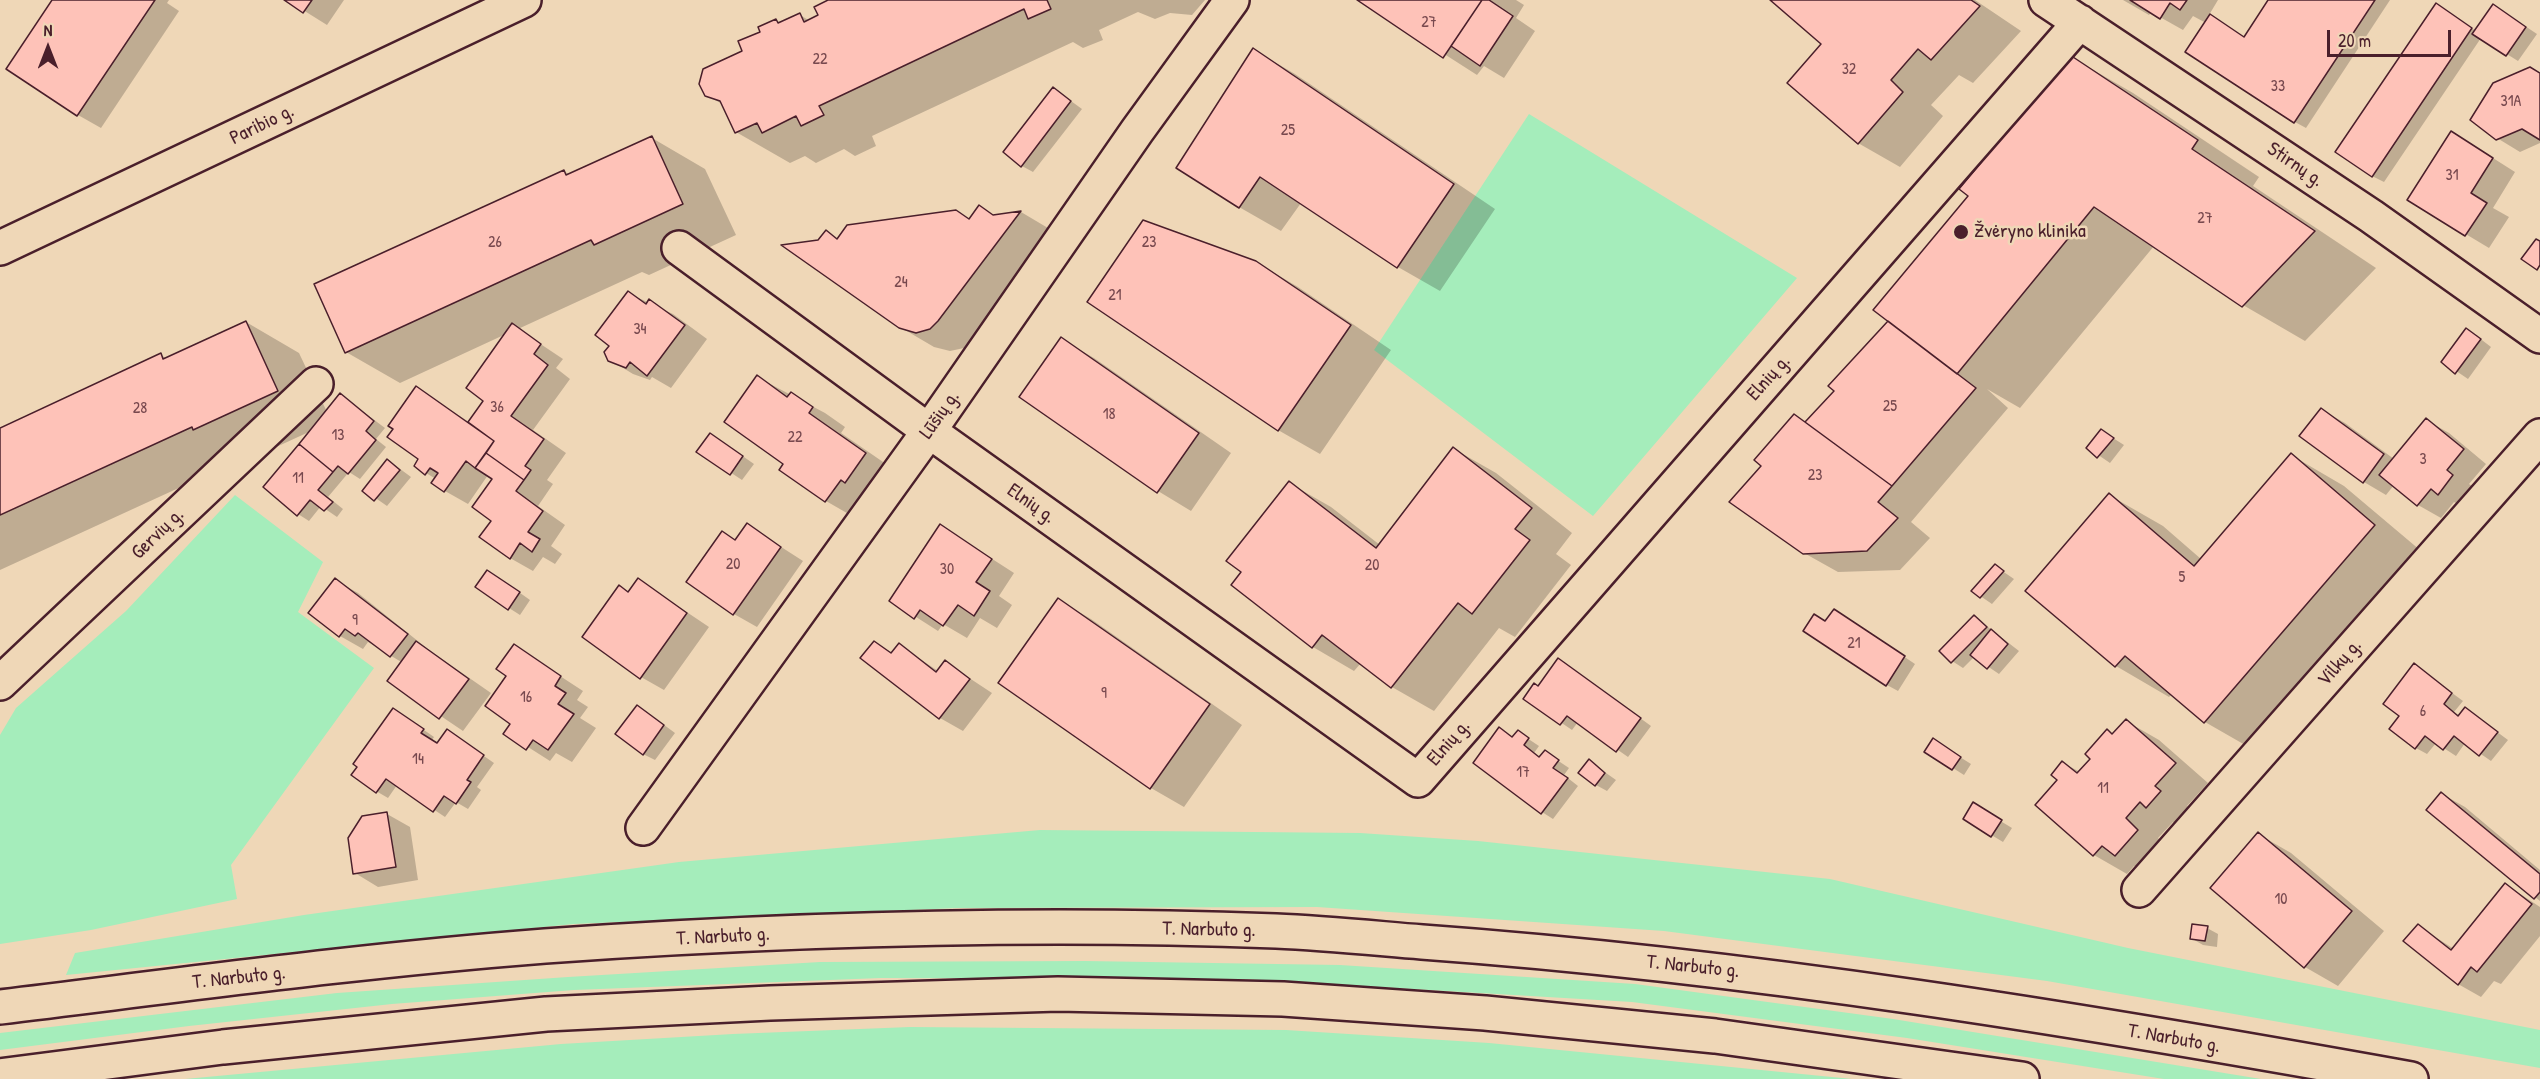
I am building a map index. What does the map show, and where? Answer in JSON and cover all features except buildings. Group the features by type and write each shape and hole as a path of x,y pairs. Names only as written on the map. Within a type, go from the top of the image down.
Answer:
{"street":[{"name":"Paribio g.","path":"0,248 524,0"},
{"name":"Lūšių g.","path":"643,828 929,431 1130,140 1232,0"},
{"name":"Stirnų g.","path":"2046,0 2371,216 2540,336"},
{"name":"Elnių g.","path":"679,248 929,431 1418,780 2080,22"},
{"name":"Gervių g.","path":"0,683 316,384"},
{"name":"Vilkų g.","path":"2139,890 2540,436"},
{"name":"T. Narbuto g.","path":"0,1007 230,979 553,946 759,935 1058,926 1279,931 1501,947 1732,970 1980,1006 2411,1079"},
{"path":"0,1076 223,1047 546,1014 770,1003 1058,994 1282,999 1485,1013 1715,1036 2022,1079"}],"green space":[{"path":"1529,114 1797,278 1593,516 1374,350"},
{"path":"235,495 323,562 298,612 374,668 231,865 237,899 91,930 0,944 0,735 16,708 126,611"},
{"path":"1040,830 1360,833 1478,841 1830,879 2128,948 2540,1030 2540,1068 2047,981 1664,931 1317,907 958,908 574,924 66,975 75,953 304,915 679,862"},
{"path":"1085,961 1340,965 1635,984 1893,1019 2261,1079 2164,1079 1907,1038 1632,1002 1243,979 881,978 574,990 392,1004 189,1026 0,1050 0,1033 337,993 820,962"},
{"path":"910,1027 1286,1030 1489,1043 1852,1079 185,1079 561,1044"}],"place":[{"name":"Žvėryno klinika","path":"1961,232"}]}
